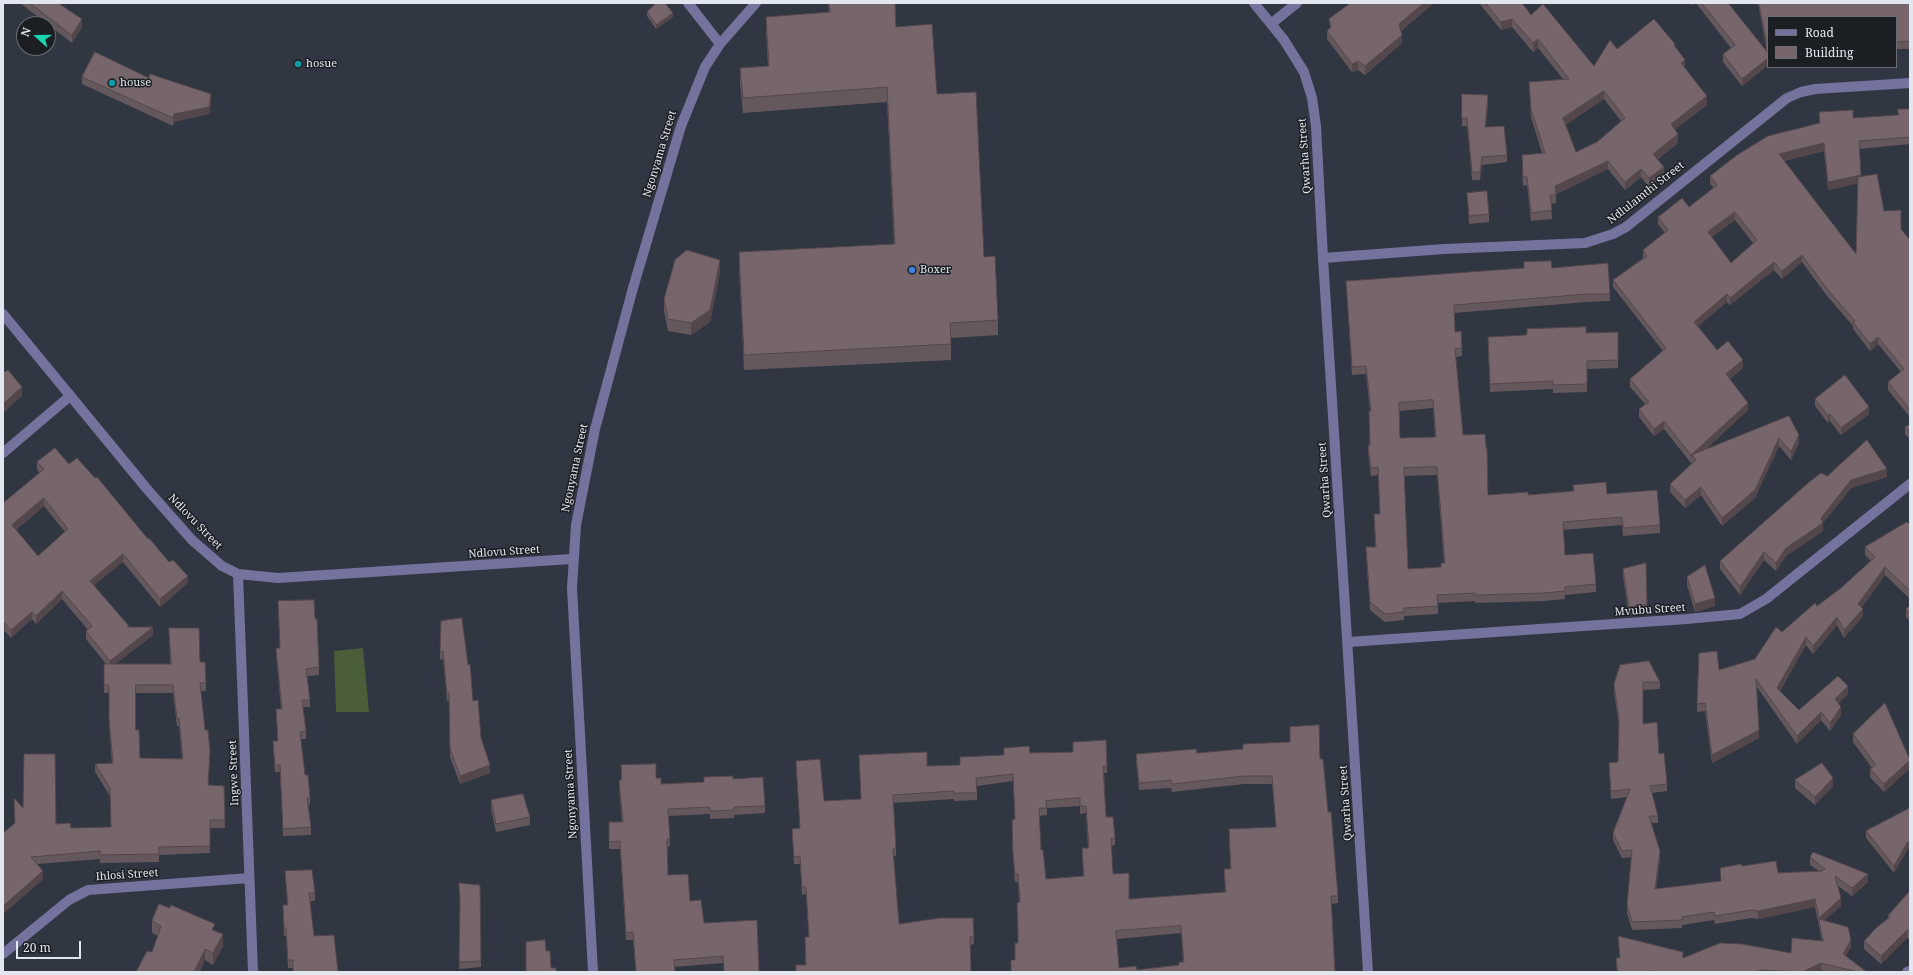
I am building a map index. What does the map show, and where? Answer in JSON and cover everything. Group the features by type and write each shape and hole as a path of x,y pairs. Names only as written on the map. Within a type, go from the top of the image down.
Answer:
{"street":[{"path":"688,3 720,44"},
{"name":"Ngonyama Street","path":"593,972 572,588 572,559 576,525 590,452 633,288 681,126 705,67 720,44 756,3"},
{"name":"Qwarha Street","path":"1254,3 1272,23 1304,72 1312,98 1316,126 1368,972"},
{"path":"1272,23 1297,3"},
{"name":"Ndlulamthi Street","path":"1323,258 1444,249 1585,242 1599,239 1626,227 1787,98 1801,92 1815,89 1910,83"},
{"name":"Ndlovu Street","path":"3,314 147,489 192,540 222,566 238,574 278,578 572,559"},
{"path":"3,453 70,396"},
{"name":"Mvubu Street","path":"1348,642 1687,619 1740,614 1766,599 1910,484"},
{"name":"Ingwe Street","path":"238,574 253,972"},
{"name":"Ihlosi Street","path":"3,954 69,900 88,890 250,878"}],"green space":[{"path":"363,648 369,712 336,712 334,651"}],"building":[{"path":"30,3 58,3 82,19 72,35 56,23 56,16 47,16"},
{"path":"656,3 665,3 673,13 656,25 647,12"},
{"path":"829,3 895,3 896,27 932,24 937,94 976,92 984,257 995,256 998,320 950,323 951,344 744,355 739,252 895,244 887,87 743,98 740,68 769,66 766,17 830,12"},
{"path":"1351,3 1424,3 1399,24 1402,35 1365,66 1358,61 1352,64 1327,31 1331,27 1329,19"},
{"path":"1486,3 1522,3 1531,15 1543,4 1594,66 1610,40 1617,49 1654,19 1675,44 1674,45 1685,60 1681,63 1707,96 1671,124 1678,134 1653,154 1664,167 1649,178 1641,169 1625,182 1608,161 1555,186 1556,195 1550,195 1552,210 1531,213 1527,177 1523,177 1522,155 1545,153 1531,109 1529,82 1569,79 1538,39 1533,43 1512,19 1501,22","holes":["1604,91 1625,118 1597,142 1576,152 1563,118"]},
{"path":"1702,3 1728,3 1767,52 1767,59 1742,79 1723,54 1735,45"},
{"path":"1759,3 1910,3 1910,41 1897,42 1897,16 1767,16 1767,44"},
{"path":"95,52 149,78 150,74 211,94 209,107 174,114 173,118 82,77"},
{"path":"1462,94 1488,95 1485,127 1504,126 1507,155 1482,157 1480,172 1472,172 1467,118 1462,118"},
{"path":"1898,109 1910,109 1910,137 1859,141 1861,175 1828,182 1824,143 1779,154 1856,254 1858,177 1877,174 1884,211 1901,210 1901,229 1910,240 1910,410 1888,382 1904,369 1878,337 1870,344 1853,322 1855,321 1827,289 1802,255 1782,271 1774,262 1730,298 1727,294 1694,322 1717,350 1728,341 1743,360 1726,374 1748,403 1691,455 1664,421 1654,429 1639,409 1649,402 1630,379 1666,348 1613,280 1647,256 1643,250 1668,230 1658,217 1682,198 1689,207 1717,185 1710,176 1737,155 1768,136 1820,123 1819,112 1853,110 1853,118 1898,115","holes":["1735,212 1757,240 1731,263 1708,232"]},
{"path":"1487,191 1489,214 1469,216 1467,193"},
{"path":"687,250 720,260 710,310 691,323 668,319 664,299 675,260"},
{"path":"1551,261 1552,268 1608,263 1610,294 1587,294 1454,305 1455,332 1461,331 1462,348 1455,349 1463,435 1485,434 1487,449 1488,495 1528,492 1528,495 1574,491 1573,485 1606,482 1607,494 1657,490 1660,525 1623,528 1622,517 1563,522 1565,555 1593,553 1596,584 1565,587 1565,591 1543,593 1475,595 1475,593 1437,595 1438,606 1404,608 1404,612 1385,614 1370,602 1366,547 1376,547 1374,514 1380,514 1378,467 1371,468 1368,445 1370,445 1369,411 1371,411 1366,366 1352,367 1346,281 1524,268 1524,262","holes":["1433,400 1436,437 1400,438 1399,403","1437,467 1445,563 1441,563 1441,567 1408,569 1404,468"]},
{"path":"1586,327 1586,333 1618,332 1618,360 1587,361 1587,384 1553,385 1553,381 1490,384 1488,337 1526,335 1527,329"},
{"path":"3,370 5,372 8,370 22,387 3,404"},
{"path":"1845,375 1869,407 1841,428 1830,414 1828,416 1815,399"},
{"path":"1789,416 1799,435 1791,452 1779,438 1755,490 1722,518 1701,487 1685,500 1670,484 1696,460 1692,455"},
{"path":"1910,425 1910,431 1905,427"},
{"path":"1867,440 1887,469 1851,480 1821,518 1823,523 1786,548 1776,563 1764,552 1740,587 1720,561 1808,483 1821,473 1827,476"},
{"path":"55,448 69,464 77,458 95,478 97,477 169,562 173,560 188,576 160,599 123,554 90,581 129,626 127,627 153,627 110,661 86,631 92,626 62,591 36,616 32,612 11,630 5,623 3,624 3,503 44,469 37,462","holes":["44,498 68,529 38,556 12,525"]},
{"path":"1907,522 1909,524 1910,523 1910,591 1885,567 1858,604 1863,609 1844,630 1837,617 1813,646 1806,637 1777,688 1799,710 1838,676 1848,686 1835,699 1841,707 1830,723 1821,712 1797,736 1756,679 1759,730 1712,755 1705,703 1697,704 1699,653 1717,651 1719,670 1755,659 1776,627 1782,632 1815,603 1817,606 1841,588 1875,557 1865,547"},
{"path":"1646,563 1647,604 1629,607 1623,569"},
{"path":"1705,565 1715,598 1695,604 1687,577"},
{"path":"314,600 315,619 317,619 319,667 306,669 310,700 302,700 306,731 300,732 305,775 308,775 310,798 307,798 311,827 283,829 280,765 275,765 273,741 278,741 276,709 282,709 276,648 280,648 278,601"},
{"path":"1910,606 1910,613 1906,609"},
{"path":"462,618 468,665 470,664 473,701 478,700 481,738 490,765 460,776 450,749 449,693 447,693 443,651 440,652 441,621"},
{"path":"169,628 199,628 200,662 205,662 206,683 200,683 205,730 208,730 210,751 208,785 224,786 225,820 210,820 210,846 159,847 159,854 100,855 100,851 31,857 43,871 3,906 3,833 15,823 14,798 23,808 24,754 55,754 56,824 70,823 71,828 111,827 110,788 95,764 113,763 109,718 109,685 104,685 104,664 171,664","holes":["136,685 173,685 177,719 179,718 183,759 140,758 139,730 136,730"]},
{"path":"1649,661 1660,682 1643,682 1643,724 1657,722 1659,754 1664,753 1667,784 1650,786 1658,816 1649,816 1660,851 1655,889 1721,881 1720,868 1741,864 1742,866 1776,861 1778,873 1822,871 1825,869 1810,857 1813,852 1868,874 1852,888 1835,876 1841,898 1819,918 1815,899 1758,911 1751,910 1715,916 1714,912 1682,917 1682,920 1632,922 1627,905 1632,850 1622,851 1613,833 1630,789 1611,791 1609,763 1618,762 1619,719 1614,684 1620,665"},
{"path":"1885,703 1910,760 1884,784 1870,769 1876,765 1853,734"},
{"path":"1319,725 1320,759 1323,759 1328,812 1331,812 1338,896 1331,896 1335,972 1011,972 1011,960 1015,960 1015,943 1018,943 1017,903 1020,902 1018,874 1015,874 1013,852 1012,820 1015,819 1013,774 976,778 977,793 954,793 954,791 893,795 896,849 893,849 899,924 940,918 973,918 974,937 970,937 971,972 796,972 796,965 806,965 805,937 809,937 806,887 802,887 800,856 794,857 792,829 800,828 796,761 820,759 824,801 861,799 859,755 927,752 927,766 960,765 960,757 1004,755 1004,748 1029,746 1030,753 1073,752 1073,742 1106,740 1107,766 1103,766 1106,817 1113,817 1115,838 1111,838 1113,874 1129,873 1129,899 1226,892 1224,869 1231,869 1229,829 1276,827 1272,776 1244,776 1172,784 1171,780 1139,783 1136,754 1196,749 1197,753 1243,749 1243,744 1290,742 1290,727","holes":["1080,798 1080,806 1086,806 1089,848 1082,848 1084,876 1046,879 1043,850 1041,850 1039,808 1047,808 1046,801","1181,926 1184,962 1179,962 1179,965 1137,970 1136,966 1119,968 1116,931"]},
{"path":"1822,763 1833,778 1815,797 1795,780"},
{"path":"656,764 656,778 661,778 661,784 704,782 704,777 733,776 733,779 763,777 765,806 734,807 734,810 710,811 710,807 668,809 670,839 667,839 668,875 688,874 690,901 701,900 704,923 757,920 759,972 724,972 723,956 674,960 675,972 636,972 633,932 626,933 620,841 609,842 609,822 623,822 619,780 622,780 621,765"},
{"path":"523,794 530,817 496,824 491,800"},
{"path":"1910,808 1910,841 1907,843 1894,866 1866,831"},
{"path":"312,870 315,893 309,893 314,936 334,935 338,972 293,972 293,960 288,960 283,905 288,905 285,871"},
{"path":"459,883 480,885 481,961 459,962"},
{"path":"1909,892 1910,932 1907,930 1881,956 1864,941 1877,927 1890,917 1888,916"},
{"path":"159,904 170,908 171,905 215,924 212,930 223,934 213,953 205,949 194,972 136,972 147,951 152,952 161,926 152,921"},
{"path":"1819,919 1848,927 1851,940 1843,954 1867,972 1858,972 1821,963 1802,972 1762,970 1755,972 1618,972 1616,958 1620,958 1618,936 1683,952 1683,958 1720,943 1742,944 1791,953 1792,938 1823,941"},
{"path":"545,940 546,951 550,951 551,968 556,968 556,972 526,972 526,942"}],"place":[{"name":"hosue","path":"298,64"},
{"name":"house","path":"112,83"},
{"name":"Boxer","path":"912,270"}]}
